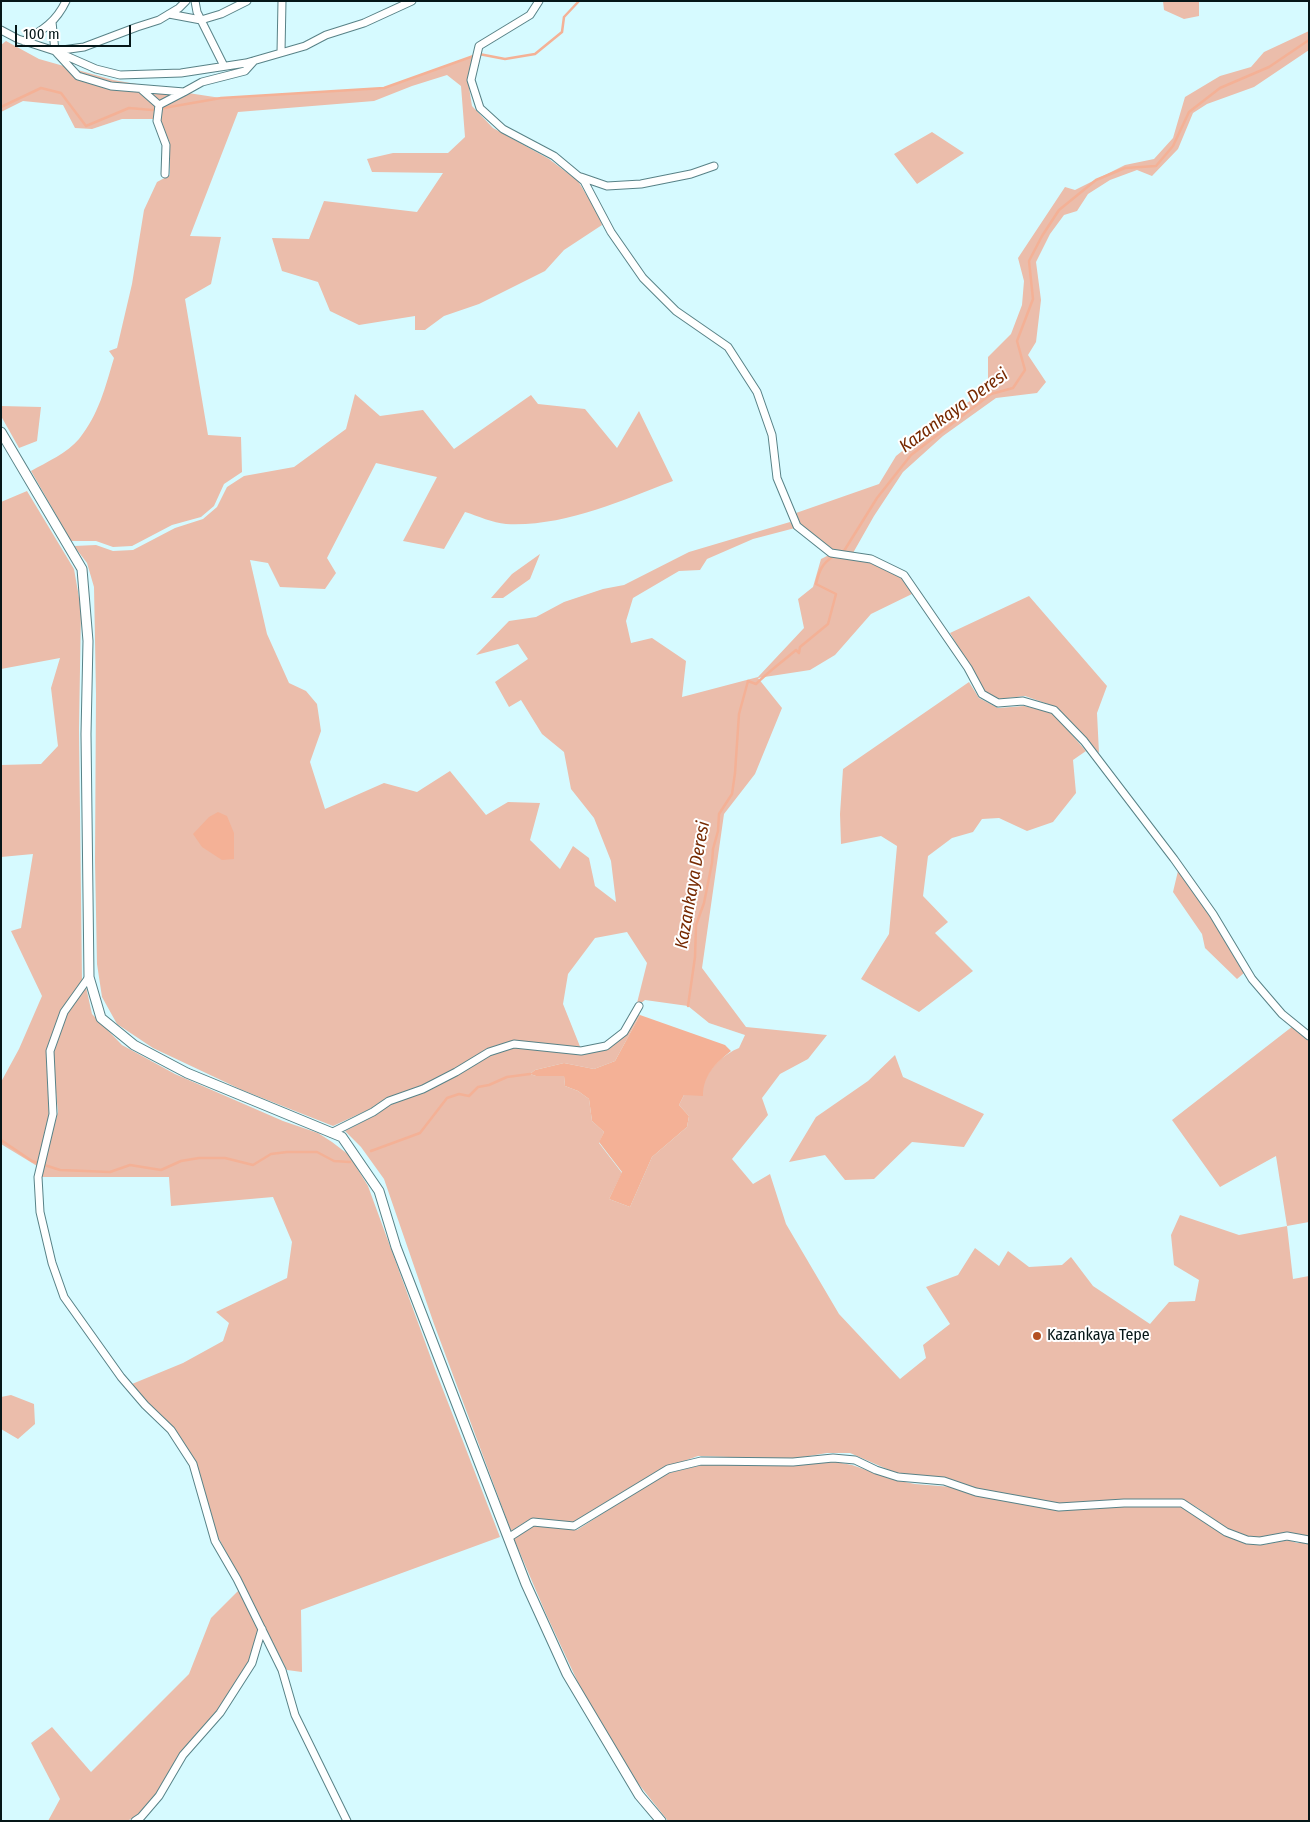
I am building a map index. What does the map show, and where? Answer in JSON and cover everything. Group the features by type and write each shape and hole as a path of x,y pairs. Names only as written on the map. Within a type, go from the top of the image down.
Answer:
{"street":[{"path":"24,41 47,28 66,1"},
{"path":"55,52 84,47 159,20 186,1"},
{"path":"195,1 200,20 224,66"},
{"path":"169,14 200,20 221,14 248,1"},
{"path":"281,52 282,1"},
{"path":"540,1 530,15 480,46 471,80 480,108 503,129 554,156 584,181 612,232 642,278 676,311 728,347 757,392 772,435 777,478 797,526 831,554 871,559 904,575 968,668 982,694 998,703 1023,701 1054,710 1084,740 1174,859 1213,914 1252,979 1282,1014 1309,1036"},
{"path":"1,30 96,69 120,75 182,73 255,60 305,46 326,35 364,23 408,2"},
{"path":"52,22 55,52 78,76 111,86 184,92"},
{"path":"159,105 202,82 245,71 255,60"},
{"path":"142,90 159,105"},
{"path":"159,105 157,121 166,145 165,174"},
{"path":"578,176 607,186 641,184 692,174 714,166"},
{"path":"1,432 82,569 88,641 86,734 89,976 101,1018 134,1045 187,1072 342,1137 379,1190 396,1246 526,1584 567,1674 639,1795 661,1821"},
{"path":"89,976 64,1012 50,1051 53,1114 38,1177 40,1212 52,1263 64,1298 121,1377 145,1405 172,1430 193,1464 215,1541 237,1579 282,1670 295,1715 347,1821"},
{"path":"331,1133 373,1112 389,1101 423,1089 489,1052 514,1044 581,1051 606,1046 624,1032 639,1006"},
{"path":"508,1538 533,1522 574,1526 668,1470 702,1461 793,1462 833,1458 855,1460 898,1477 944,1481 976,1492 1058,1508 1124,1503 1182,1503 1226,1532 1247,1540 1260,1541 1287,1536 1309,1540"},
{"path":"135,1821 141,1817 159,1796 183,1755 220,1714 252,1662 262,1629"}],"shaded area":[{"path":"1163,1 1199,1 1199,16 1184,19 1164,10"},
{"path":"1309,31 1309,50 1254,87 1207,104 1193,113 1178,149 1152,176 1137,170 1110,180 1088,194 1077,211 1064,215 1050,234 1036,262 1041,300 1036,342 1028,355 1046,382 1037,393 996,398 943,436 903,472 874,516 853,553 832,550 801,525 796,513 879,484 896,456 941,420 988,389 988,357 1011,334 1022,305 1024,281 1018,258 1065,187 1075,190 1125,165 1154,159 1173,138 1185,97 1220,76 1251,67 1264,52"},
{"path":"6,41 39,59 113,80 184,92 159,105 154,119 122,119 92,129 75,128 63,105 23,101 1,112 1,45"},
{"path":"474,56 468,81 472,106 493,128 549,159 578,181 600,217 602,225 564,250 545,271 479,304 444,316 425,330 415,330 415,316 359,325 330,311 318,282 282,271 272,238 309,239 324,201 417,212 443,173 372,172 367,159 393,153 448,153 465,137 461,86 447,75 374,101 238,112 190,236 221,237 211,284 185,299 208,435 241,437 242,472 224,484 214,506 201,517 172,525 132,546 113,547 96,541 71,541 31,471 69,449 79,439 92,420 101,400 114,358 109,351 117,348 132,284 144,210 157,182 170,175 170,143 160,121 162,106 188,93 221,98 384,88"},
{"path":"932,132 964,153 917,184 894,154"},
{"path":"355,394 380,416 423,410 454,449 531,395 538,404 585,409 617,448 639,411 673,481 591,511 549,521 528,524 506,524 465,512 444,549 403,541 437,477 376,463 327,558 336,573 325,589 280,587 268,563 250,560 267,634 289,683 306,691 317,704 321,731 310,762 325,809 384,783 417,792 450,771 486,815 508,802 540,803 530,840 560,869 573,846 589,858 595,886 616,902 611,861 594,818 571,789 564,752 542,734 521,700 509,707 495,682 528,659 518,644 476,655 509,621 536,617 564,602 603,589 624,585 689,552 790,522 795,528 753,539 707,559 700,570 679,571 633,598 626,621 631,643 652,638 686,661 682,697 758,677 804,628 798,599 813,587 821,559 829,555 871,562 903,577 914,593 871,614 835,655 810,670 758,678 782,708 755,774 724,814 702,968 746,1027 827,1035 808,1059 780,1074 762,1098 768,1115 732,1159 753,1184 770,1174 786,1224 839,1314 900,1379 926,1358 923,1345 950,1324 926,1287 958,1275 975,1248 999,1266 1008,1251 1029,1267 1062,1265 1071,1257 1093,1286 1150,1324 1169,1302 1195,1301 1199,1280 1174,1265 1171,1235 1180,1215 1239,1235 1287,1226 1293,1279 1309,1276 1309,1536 1286,1532 1258,1538 1247,1537 1226,1528 1182,1499 1058,1504 977,1489 939,1477 896,1473 850,1453 827,1453 791,1459 698,1456 659,1470 573,1522 532,1518 511,1531 434,1324 384,1179 361,1147 345,1131 376,1115 390,1105 430,1090 490,1054 514,1046 582,1054 607,1048 626,1033 637,1013 640,1015 615,1061 594,1069 564,1063 535,1070 530,1074 536,1076 564,1076 565,1086 578,1091 589,1099 592,1121 604,1132 599,1143 622,1173 609,1199 630,1207 652,1157 687,1127 689,1116 679,1105 684,1095 703,1095 703,1084 709,1072 723,1058 739,1048 745,1035 709,1023 688,1006 645,1000 636,1007 647,963 627,932 595,938 568,974 563,1004 581,1049 514,1040 486,1049 453,1071 421,1087 386,1098 370,1109 333,1126 242,1090 153,1048 117,1024 102,997 97,964 94,587 87,563 74,546 96,545 113,551 133,550 175,528 203,519 217,507 227,487 244,476 294,467 346,429"},
{"path":"1,406 41,407 37,441 19,448 1,416"},
{"path":"27,491 74,569 81,609 79,730 82,980 62,1010 46,1050 49,1114 37,1166 1,1144 1,1082 19,1049 42,996 11,931 21,928 33,854 1,857 1,765 41,764 58,746 51,688 60,658 1,669 1,502"},
{"path":"540,554 530,579 503,598 491,598 512,574"},
{"path":"1029,596 1107,686 1097,713 1099,753 1056,707 1025,696 1000,699 985,692 950,633"},
{"path":"969,682 979,698 998,708 1024,706 1053,713 1086,751 1073,760 1076,793 1053,822 1027,831 999,818 982,819 973,832 952,838 928,856 923,896 948,922 935,933 973,971 919,1012 861,979 889,934 897,846 881,836 841,844 840,814 843,769"},
{"path":"218,812 227,816 234,833 234,859 222,860 202,847 193,834 209,817"},
{"path":"1178,871 1212,918 1244,973 1237,979 1205,948 1202,934 1173,892"},
{"path":"86,987 92,1014 122,1045 175,1074 283,1121 318,1133 349,1155 368,1186 435,1369 500,1537 301,1610 302,1672 287,1670 217,1535 195,1463 132,1384 183,1363 223,1341 229,1323 216,1312 287,1278 292,1242 273,1197 171,1206 169,1177 40,1177 58,1112 52,1052 67,1013"},
{"path":"640,1015 725,1045 731,1051 711,1070 705,1082 703,1096 684,1095 679,1105 689,1116 687,1127 652,1157 630,1207 609,1199 622,1172 599,1142 604,1132 592,1121 589,1099 578,1091 565,1086 564,1076 536,1076 530,1074 535,1070 564,1063 594,1069 615,1061"},
{"path":"1293,1026 1309,1040 1309,1222 1287,1226 1276,1156 1220,1187 1172,1120"},
{"path":"895,1055 903,1077 984,1114 964,1147 912,1142 874,1179 845,1180 825,1155 789,1162 816,1117 868,1081"},
{"path":"11,1395 34,1404 35,1424 18,1439 1,1429 1,1397"},
{"path":"831,1461 852,1465 895,1480 915,1484 952,1487 1059,1510 1122,1506 1181,1507 1224,1535 1248,1544 1262,1545 1288,1540 1297,1543 1309,1543 1309,1821 668,1821 637,1782 582,1691 514,1539 533,1525 577,1530 645,1486 669,1473 706,1464 793,1466"},
{"path":"239,1590 258,1629 249,1660 218,1711 179,1754 156,1794 139,1815 127,1821 48,1821 60,1799 31,1743 52,1727 91,1772 189,1674 211,1618"}],"waterway":[{"path":"1,107 41,88 61,93 86,126 129,108 152,110 221,98 384,88 479,54 505,59 535,54 562,32 564,17 579,1"},
{"name":"Kazankaya Deresi","path":"841,552 844,551 877,498 911,455 991,394 1013,388 1025,370 1017,341 1033,299 1029,261 1059,210 1096,180 1125,168 1156,166 1173,146 1189,112 1220,88 1269,67 1309,40"},
{"name":"Kazankaya Deresi","path":"688,1006 695,957 696,925 704,903 718,831 719,814 732,794 739,714 748,681 756,684 796,650 799,653 800,647 828,624 836,594 816,584 822,568 834,556"},
{"path":"371,1151 420,1133 447,1098 459,1094 469,1096 478,1087 489,1085 507,1077 530,1074"},
{"path":"1,1140 32,1161 60,1170 110,1172 130,1165 161,1170 181,1161 199,1158 225,1158 253,1165 271,1154 287,1152 317,1152 334,1161 350,1162"}],"place":[{"name":"Kazankaya Tepe","path":"1037,1336"}]}
